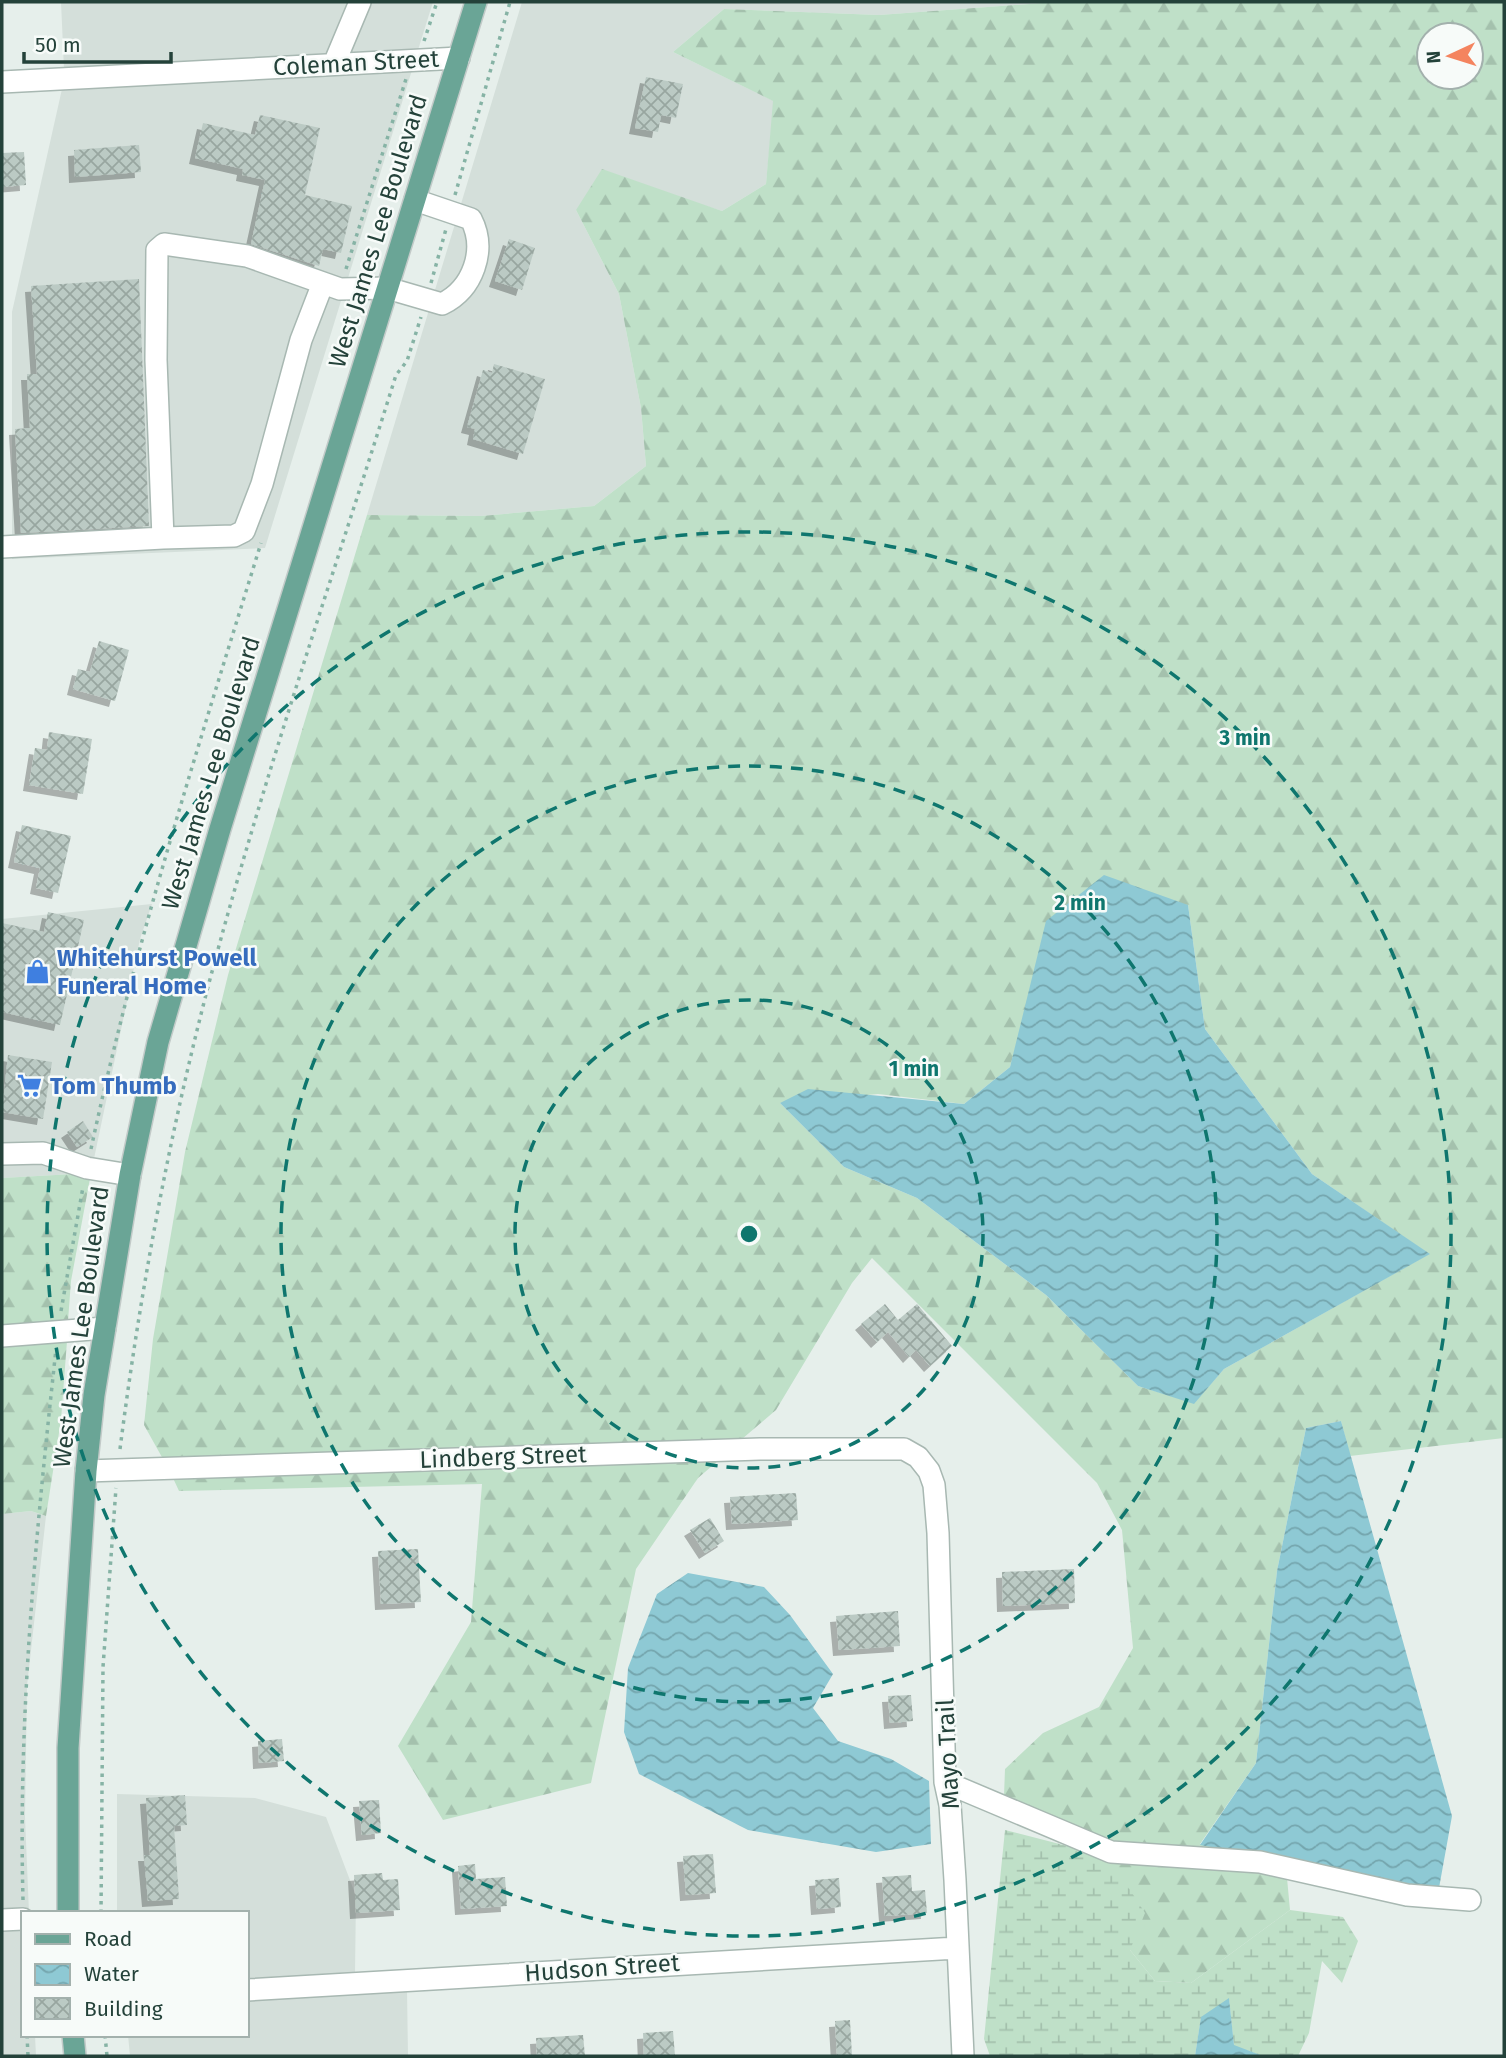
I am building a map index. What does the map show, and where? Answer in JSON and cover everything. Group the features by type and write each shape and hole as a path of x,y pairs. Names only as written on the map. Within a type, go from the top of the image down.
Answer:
{"main road":[{"name":"West James Lee Boulevard","path":"68,1911 69,1734 86,1471 105,1328 130,1175 158,1042 476,2"},
{"path":"74,2037 75,2056"}],"street":[{"path":"334,64 360,2"},
{"name":"Coleman Street","path":"2,82 459,58"},
{"path":"163,538 156,360 157,250 164,244 247,256 331,286 387,288 442,304 457,297 472,274 479,235 471,219 415,200"},
{"path":"2,547 234,536 244,531 262,484 297,352 331,286"},
{"path":"2,1154 43,1153 87,1168 130,1175"},
{"path":"2,1336 105,1328"},
{"name":"Lindberg Street","path":"86,1471 801,1448 904,1449 918,1457"},
{"name":"Mayo Trail","path":"918,1457 929,1472 934,1485 938,1534 945,1782 950,1805 963,2056"},
{"path":"945,1782 1111,1852 1260,1862 1407,1895 1470,1900"},
{"path":"2,1920 21,1919"},
{"name":"Hudson Street","path":"248,1990 957,1948"}],"path":[{"path":"331,286 404,82 419,60 437,2"},
{"path":"100,1911 103,1667 117,1470 150,1256 180,1105 209,984 245,855 396,374 407,361 426,301 510,2"},
{"path":"23,1911 20,1791 31,1572 57,1332 115,1035 148,910 262,538"},
{"path":"27,2037 29,2056"},
{"path":"105,2037 107,2056"}],"shaded area":[{"path":"61,2 433,2 418,50 64,69"},
{"path":"522,2 1056,2 879,15 724,9 673,52 774,101 766,184 722,211 671,195 576,210 619,294 641,408 646,466 594,506 481,516 367,515"},
{"path":"412,70 265,548 12,559 12,312 62,89"},
{"path":"152,904 140,939 91,1173 2,1178 2,919"},
{"path":"31,1511 46,1516 27,1686 25,1817 29,1911 21,1911 21,2037 35,2037 36,2056 2,2056 2,1514"},
{"path":"117,1794 255,1798 326,1817 356,1896 355,1973 248,1980 248,1911 117,1911"},
{"path":"407,1990 408,2056 130,2056 128,2037 248,2037 248,2000"}],"green space":[{"path":"1056,2 1504,2 1504,1438 1350,1456 1341,1421 1306,1428 1277,1571 1256,1763 1200,1844 1224,1850 1115,1842 1004,1796 1005,1769 1043,1733 1099,1707 1133,1648 1122,1530 1097,1483 872,1258 852,1283 776,1410 742,1439 163,1459 144,1425 153,1339 185,1152 228,975 367,515 481,516 594,506 646,466 641,408 619,294 576,210 602,169 722,211 766,184 773,101 673,52 724,9 879,15","holes":["1188,905 1205,1029 1312,1174 1429,1254 1224,1369 1194,1403 1138,1386 1046,1295 917,1198 844,1167 780,1103 878,1094 964,1104 1010,1067 1030,995"]},
{"path":"91,1173 71,1281 68,1321 2,1326 2,1178"},
{"path":"67,1341 61,1420 46,1516 31,1511 2,1514 2,1345"},
{"path":"719,1460 698,1478 636,1569 591,1783 443,1820 398,1746 471,1622 482,1484 179,1491 173,1478"},
{"path":"1005,1830 1079,1849 1112,1862 1145,1913 1130,1950 1155,1981 1191,1983 1290,1910 1343,1917 1358,1941 1342,1983 1322,1961 1309,2033 1298,2056 1263,2056 1234,2046 1229,1999 1201,2018 1195,2056 990,2056 984,2039"},
{"path":"1112,1862 1257,1872 1287,1878 1290,1910 1191,1983 1155,1981 1130,1950"}],"water":[{"path":"1104,875 1188,905 1205,1029 1312,1174 1430,1254 1224,1369 1194,1404 1138,1386 1046,1295 917,1198 844,1167 780,1103 808,1089 964,1104 1010,1067 1046,921"},
{"path":"1341,1421 1452,1816 1439,1888 1410,1885 1200,1845 1256,1763 1277,1571 1306,1428"},
{"path":"688,1573 764,1587 790,1615 833,1674 813,1708 838,1741 891,1759 929,1781 931,1844 876,1852 748,1830 639,1774 624,1732 628,1668 657,1594"},
{"path":"1229,1998 1234,2045 1263,2056 1195,2056 1201,2017"}],"building":[{"path":"646,77 683,84 676,118 661,115 658,132 635,128"},
{"path":"260,115 320,128 305,195 352,206 341,253 323,249 319,266 251,244 265,180 242,175 243,169 195,158 203,123 255,135"},
{"path":"139,145 141,172 75,177 74,150"},
{"path":"24,152 26,185 2,187 2,153"},
{"path":"509,239 535,248 522,290 495,281"},
{"path":"139,279 149,526 21,533 15,429 30,428 27,374 37,374 31,286"},
{"path":"494,364 545,379 523,454 473,439 475,429 467,427 483,370 492,373"},
{"path":"99,641 129,650 115,701 73,689 78,669 90,672"},
{"path":"49,732 92,739 83,794 29,785 35,748 47,750"},
{"path":"22,825 71,836 58,893 36,888 40,868 14,862"},
{"name":"Whitehurst Powell Funeral Home","path":"48,912 84,920 60,1025 2,1012 2,923 44,932"},
{"path":"8,1055 52,1062 43,1119 2,1112"},
{"path":"83,1121 93,1137 77,1147 67,1132"},
{"path":"885,1304 898,1320 917,1304 952,1346 930,1366 916,1350 909,1357 888,1332 877,1342 861,1324"},
{"path":"796,1493 798,1520 732,1524 730,1497"},
{"path":"710,1518 724,1541 705,1553 690,1530"},
{"path":"418,1549 421,1602 381,1604 378,1551"},
{"path":"1074,1569 1075,1603 1003,1606 1002,1572"},
{"path":"898,1611 900,1646 839,1650 836,1616"},
{"path":"911,1695 913,1721 890,1723 888,1696"},
{"path":"282,1739 284,1761 259,1763 258,1741"},
{"path":"185,1795 187,1825 174,1826 179,1899 148,1901 144,1855 150,1855 146,1798"},
{"path":"379,1800 381,1833 362,1835 359,1801"},
{"path":"713,1854 716,1893 686,1895 683,1856"},
{"path":"475,1864 476,1879 505,1877 507,1906 461,1909 458,1866"},
{"path":"382,1873 383,1880 398,1879 400,1910 356,1913 354,1875"},
{"path":"911,1875 912,1891 925,1890 927,1913 885,1916 882,1877"},
{"path":"839,1878 841,1907 817,1909 815,1880"},
{"path":"850,2020 852,2056 837,2056 835,2021"},
{"path":"673,2031 675,2056 644,2056 643,2033"},
{"path":"583,2035 585,2056 537,2056 536,2038"}],"place":[{"name":"Whitehurst Powell Funeral Home","path":"37,972"},
{"name":"Tom Thumb","path":"30,1086"}]}
